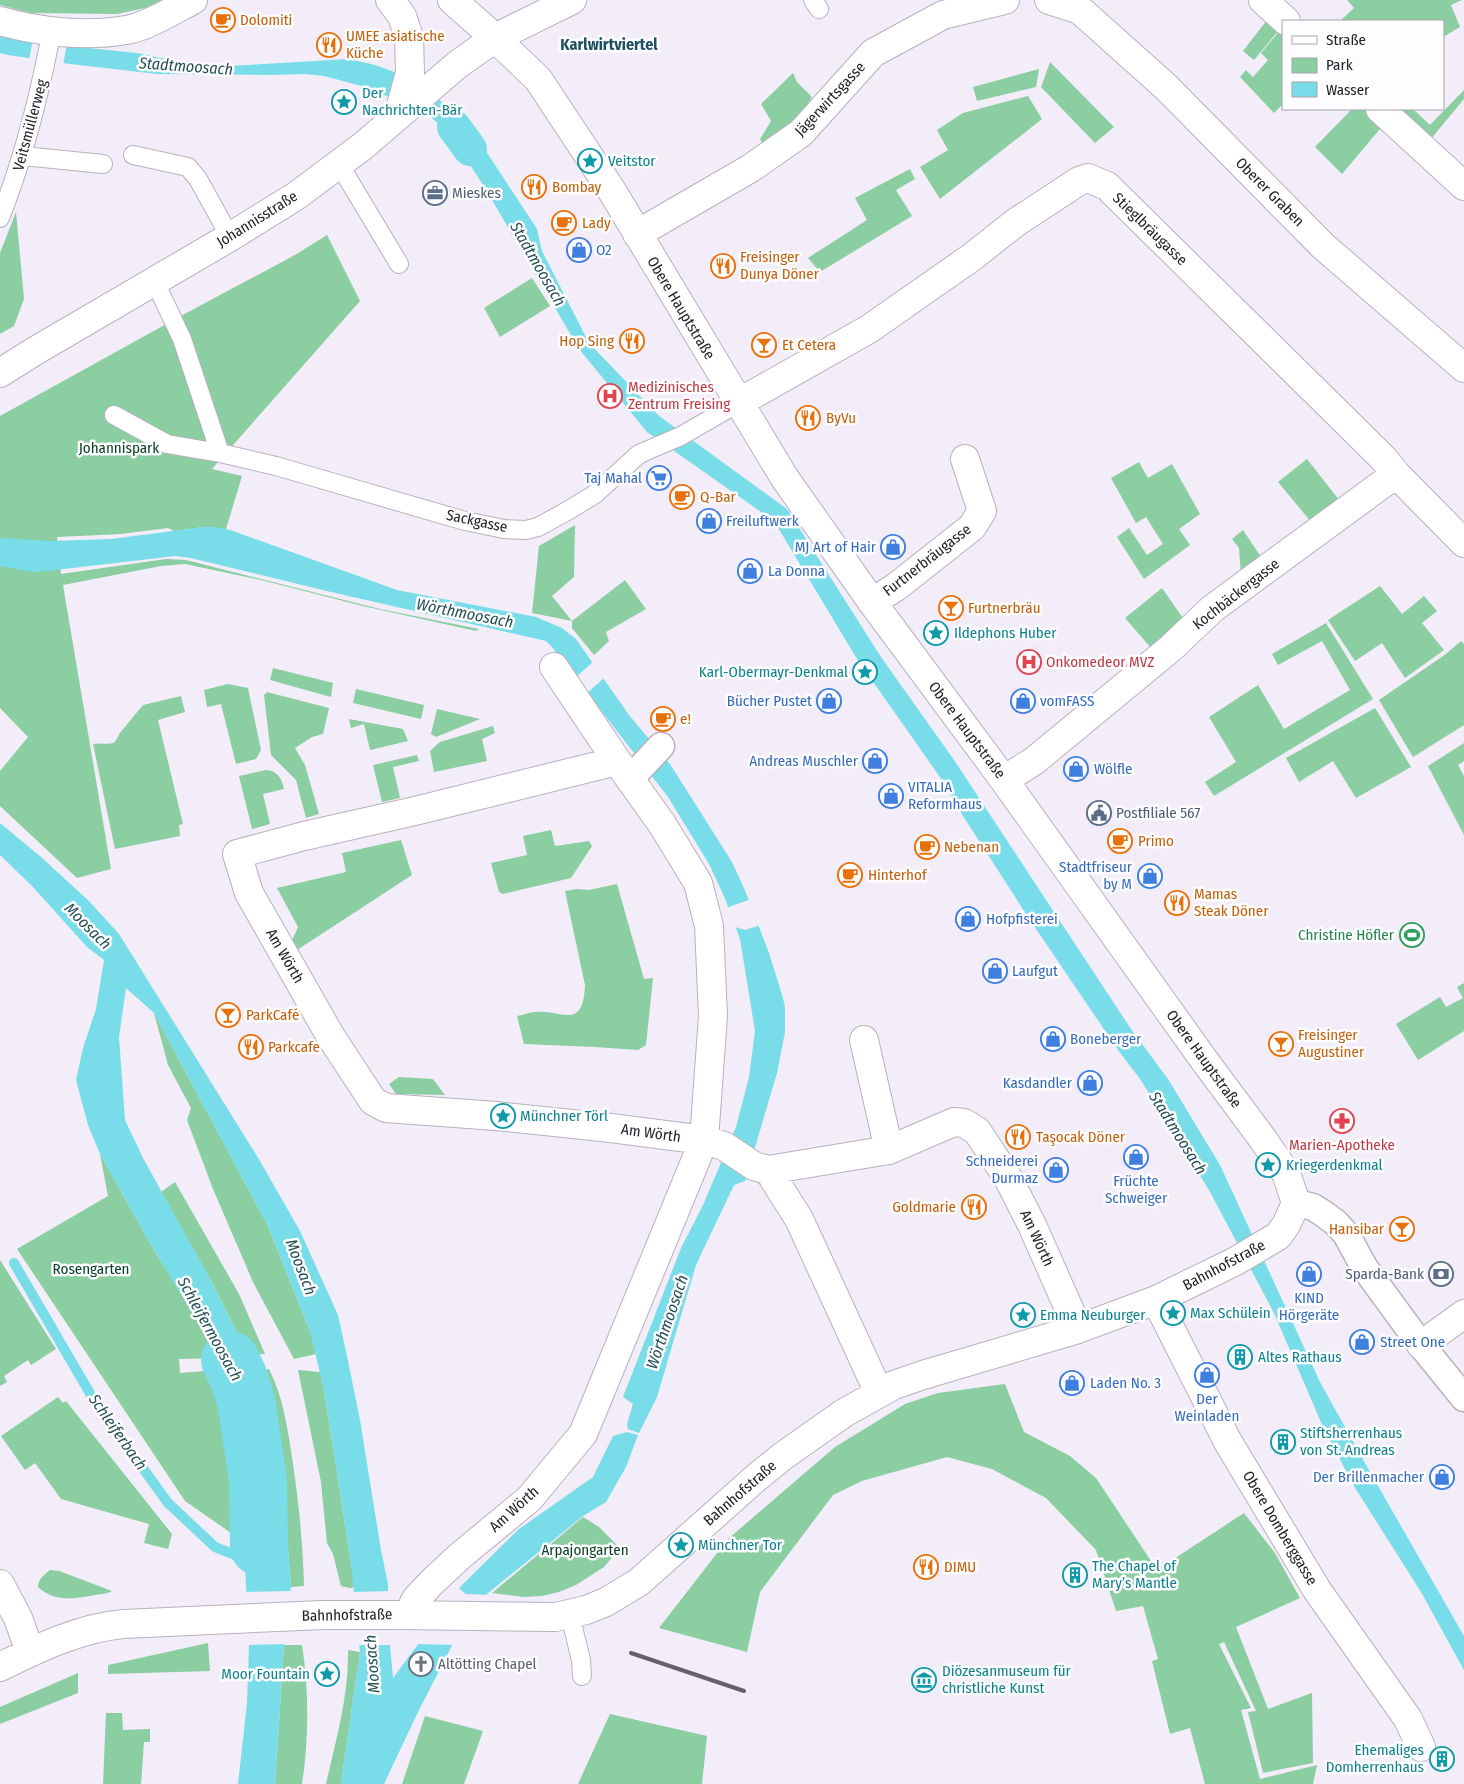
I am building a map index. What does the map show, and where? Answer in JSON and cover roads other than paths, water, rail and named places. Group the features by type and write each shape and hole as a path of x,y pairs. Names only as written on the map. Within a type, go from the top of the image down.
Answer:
{"street":[{"path":"0,21 51,35 128,30 156,19 193,0"},
{"path":"390,0 402,16 409,37 410,74 398,116"},
{"name":"Obere Hauptstraße","path":"452,0 538,79 607,183 784,477 872,602 1004,780 1262,1138 1286,1173 1296,1202"},
{"name":"Johannisstraße","path":"0,374 35,351 155,282 296,196 398,116 457,65 495,38 572,0"},
{"name":"Jägerwirtsgasse","path":"637,234 751,168 801,133 874,52 943,16 1006,0"},
{"name":"Oberer Graben","path":"1049,0 1080,10 1166,87 1323,246 1464,368"},
{"path":"1263,0 1285,20"},
{"path":"1381,110 1464,186"},
{"name":"Stieglbräugasse","path":"738,403 869,329 972,257 1015,223 1079,181 1088,178 1107,186 1384,459 1396,474"},
{"name":"Furtnerbräugasse","path":"872,602 896,587 972,527 982,511 965,459"},
{"path":"1396,474 1464,542"},
{"name":"Kochbäckergasse","path":"1004,780 1034,761 1150,665 1212,609 1396,474"},
{"name":"Am Wörth","path":"404,1615 432,1582 460,1556 529,1499 583,1434 714,1143 713,1016 709,926 698,883 628,770 554,667"},
{"path":"628,770 661,746"},
{"name":"Am Wörth","path":"628,770 415,811 304,836 237,854 249,894 331,1037 373,1101 386,1108 496,1116 611,1128 714,1143 761,1168 799,1219 879,1393"},
{"path":"864,1040 889,1150"},
{"name":"Am Wörth","path":"761,1168 889,1150 958,1121 964,1123 978,1131 1008,1178 1032,1225 1078,1329"},
{"path":"1296,1202 1324,1214 1346,1234 1364,1267 1421,1345 1464,1398"},
{"name":"Bahnhofstraße","path":"0,1666 30,1652 109,1625 304,1616 436,1615 556,1617 570,1615 606,1602 639,1582 783,1456 844,1413 879,1393 894,1385 923,1375 1078,1329 1156,1300 1234,1262 1278,1236 1286,1226 1296,1202"},
{"name":"Obere Domberggasse","path":"1156,1300 1228,1442 1317,1590 1408,1719 1421,1747"},
{"path":"1421,1345 1464,1314"},
{"path":"0,1584 18,1618 30,1652"}],"lane":[{"name":"Veitsmüllerweg","path":"0,218 23,156 51,35"},
{"path":"133,155 188,167 198,179 230,237"},
{"path":"23,156 103,164"},
{"path":"339,164 399,264"},
{"path":"155,282 182,339 220,453"},
{"name":"Sackgasse","path":"114,415 167,444 220,453 276,466 465,521 526,530 538,527 587,499 605,486 638,454 681,436 738,403"},
{"path":"570,1615 582,1660 582,1676"}],"water":[{"path":"0,30 69,46 137,53 190,64 228,66 349,59 375,65 408,77 465,119 447,132 430,116 369,88 324,76 306,74 157,74 8,55 0,53"},
{"path":"480,142 537,229 542,251 589,343 659,416 787,509 881,657 954,760 1131,1029 1168,1079 1220,1165 1320,1382 1464,1636 1464,1670 1421,1592 1352,1483 1320,1420 1274,1313 1209,1190 1140,1079 1118,1050 1026,914 942,780 857,659 774,521 647,432 579,349 485,188 463,154"},
{"name":"Wörthmoosach","path":"204,527 230,530 397,590 536,617 562,628 576,639 629,715 670,764 732,862 769,953 783,998 785,1032 777,1073 745,1181 734,1185 696,1265 657,1397 639,1433 628,1429 627,1424 633,1404 623,1397 681,1248 703,1205 736,1127 749,1077 755,1031 740,939 724,896 709,864 668,797 546,641 191,558 175,556 32,572 0,566 0,538 50,541 111,539"},
{"name":"Moosach","path":"0,823 89,901 119,934 260,1161 300,1231 338,1315 347,1356 388,1584 388,1624 393,1678 462,1585 519,1529 593,1477 613,1436 627,1432 638,1435 626,1467 606,1502 583,1516 487,1594 457,1636 384,1784 341,1784 360,1652 351,1563 324,1390 310,1331 267,1224 154,1013 126,988 119,1037 125,1120 143,1158 210,1279 248,1355 260,1383 275,1431 282,1469 291,1587 284,1645 275,1784 238,1784 247,1703 249,1645 245,1565 249,1500 244,1466 245,1419 234,1376 151,1245 100,1154 88,1125 76,1080 83,1048 96,1009 104,960 87,947 32,886 0,855","holes":["253,1433 263,1470 255,1467 249,1440"]}],"waterway":[{"name":"Stadtmoosach","path":"454,127 470,149"},
{"name":"Schleiferbach","path":"14,1263 95,1402 168,1503 215,1547 258,1564"},
{"name":"Schleifermoosach","path":"230,1360 238,1376 246,1401 258,1479 259,1547"}],"railway":[{"path":"631,1653 744,1691"}],"place":[{"name":"Dolomiti","path":"223,20"},
{"name":"UMEE asiatische Küche","path":"329,45"},
{"name":"Der Nachrichten-Bär","path":"344,102"},
{"name":"Veitstor","path":"590,161"},
{"name":"Bombay","path":"534,187"},
{"name":"Mieskes","path":"435,193"},
{"name":"Lady","path":"564,223"},
{"name":"O2","path":"579,250"},
{"name":"Freisinger Dunya Döner","path":"723,266"},
{"name":"Hop Sing","path":"632,341"},
{"name":"Et Cetera","path":"764,345"},
{"name":"Medizinisches Zentrum Freising","path":"610,396"},
{"name":"ByVu","path":"808,418"},
{"name":"Taj Mahal","path":"659,478"},
{"name":"Q-Bar","path":"682,497"},
{"name":"Freiluftwerk","path":"709,521"},
{"name":"MJ Art of Hair","path":"893,547"},
{"name":"La Donna","path":"750,571"},
{"name":"Furtnerbräu","path":"951,608"},
{"name":"Ildephons Huber","path":"936,633"},
{"name":"Onkomedeor MVZ","path":"1029,662"},
{"name":"Karl-Obermayr-Denkmal","path":"865,672"},
{"name":"Bücher Pustet","path":"829,701"},
{"name":"vomFASS","path":"1023,701"},
{"name":"e!","path":"663,719"},
{"name":"Andreas Muschler","path":"875,761"},
{"name":"Wölfle","path":"1076,769"},
{"name":"VITALIA Reformhaus","path":"891,796"},
{"name":"Postfiliale 567","path":"1099,813"},
{"name":"Primo","path":"1120,841"},
{"name":"Nebenan","path":"927,847"},
{"name":"Hinterhof","path":"850,875"},
{"name":"Stadtfriseur by M","path":"1150,876"},
{"name":"Mamas Steak Döner","path":"1177,903"},
{"name":"Hofpfisterei","path":"968,919"},
{"name":"Christine Höfler","path":"1412,935"},
{"name":"Laufgut","path":"995,971"},
{"name":"ParkCafé","path":"228,1015"},
{"name":"Boneberger","path":"1053,1039"},
{"name":"Freisinger Augustiner","path":"1281,1044"},
{"name":"Parkcafe","path":"251,1047"},
{"name":"Kasdandler","path":"1090,1083"},
{"name":"Münchner Törl","path":"503,1116"},
{"name":"Marien-Apotheke","path":"1342,1121"},
{"name":"Taşocak Döner","path":"1018,1137"},
{"name":"Früchte Schweiger","path":"1136,1157"},
{"name":"Kriegerdenkmal","path":"1268,1165"},
{"name":"Schneiderei Durmaz","path":"1056,1170"},
{"name":"Goldmarie","path":"974,1207"},
{"name":"Hansibar","path":"1402,1229"},
{"name":"KIND Hörgeräte","path":"1309,1274"},
{"name":"Sparda-Bank","path":"1441,1274"},
{"name":"Max Schülein","path":"1173,1313"},
{"name":"Emma Neuburger","path":"1023,1315"},
{"name":"Street One","path":"1362,1342"},
{"name":"Altes Rathaus","path":"1240,1357"},
{"name":"Der Weinladen","path":"1207,1375"},
{"name":"Laden No. 3","path":"1072,1383"},
{"name":"Stiftsherrenhaus von St. Andreas","path":"1283,1442"},
{"name":"Der Brillenmacher","path":"1442,1477"},
{"name":"Münchner Tor","path":"681,1545"},
{"name":"DIMU","path":"926,1567"},
{"name":"The Chapel of Mary’s Mantle","path":"1075,1575"},
{"name":"Altötting Chapel","path":"421,1664"},
{"name":"Moor Fountain","path":"327,1674"},
{"name":"Diözesanmuseum für christliche Kunst","path":"924,1680"},
{"name":"Ehemaliges Domherrenhaus","path":"1442,1759"}],"district":[{"name":"Karlwirtviertel","path":"609,44"}],"park label":[{"name":"Johannispark","path":"119,448"},
{"name":"Rosengarten","path":"91,1269"},
{"name":"Arpajongarten","path":"585,1550"}]}
